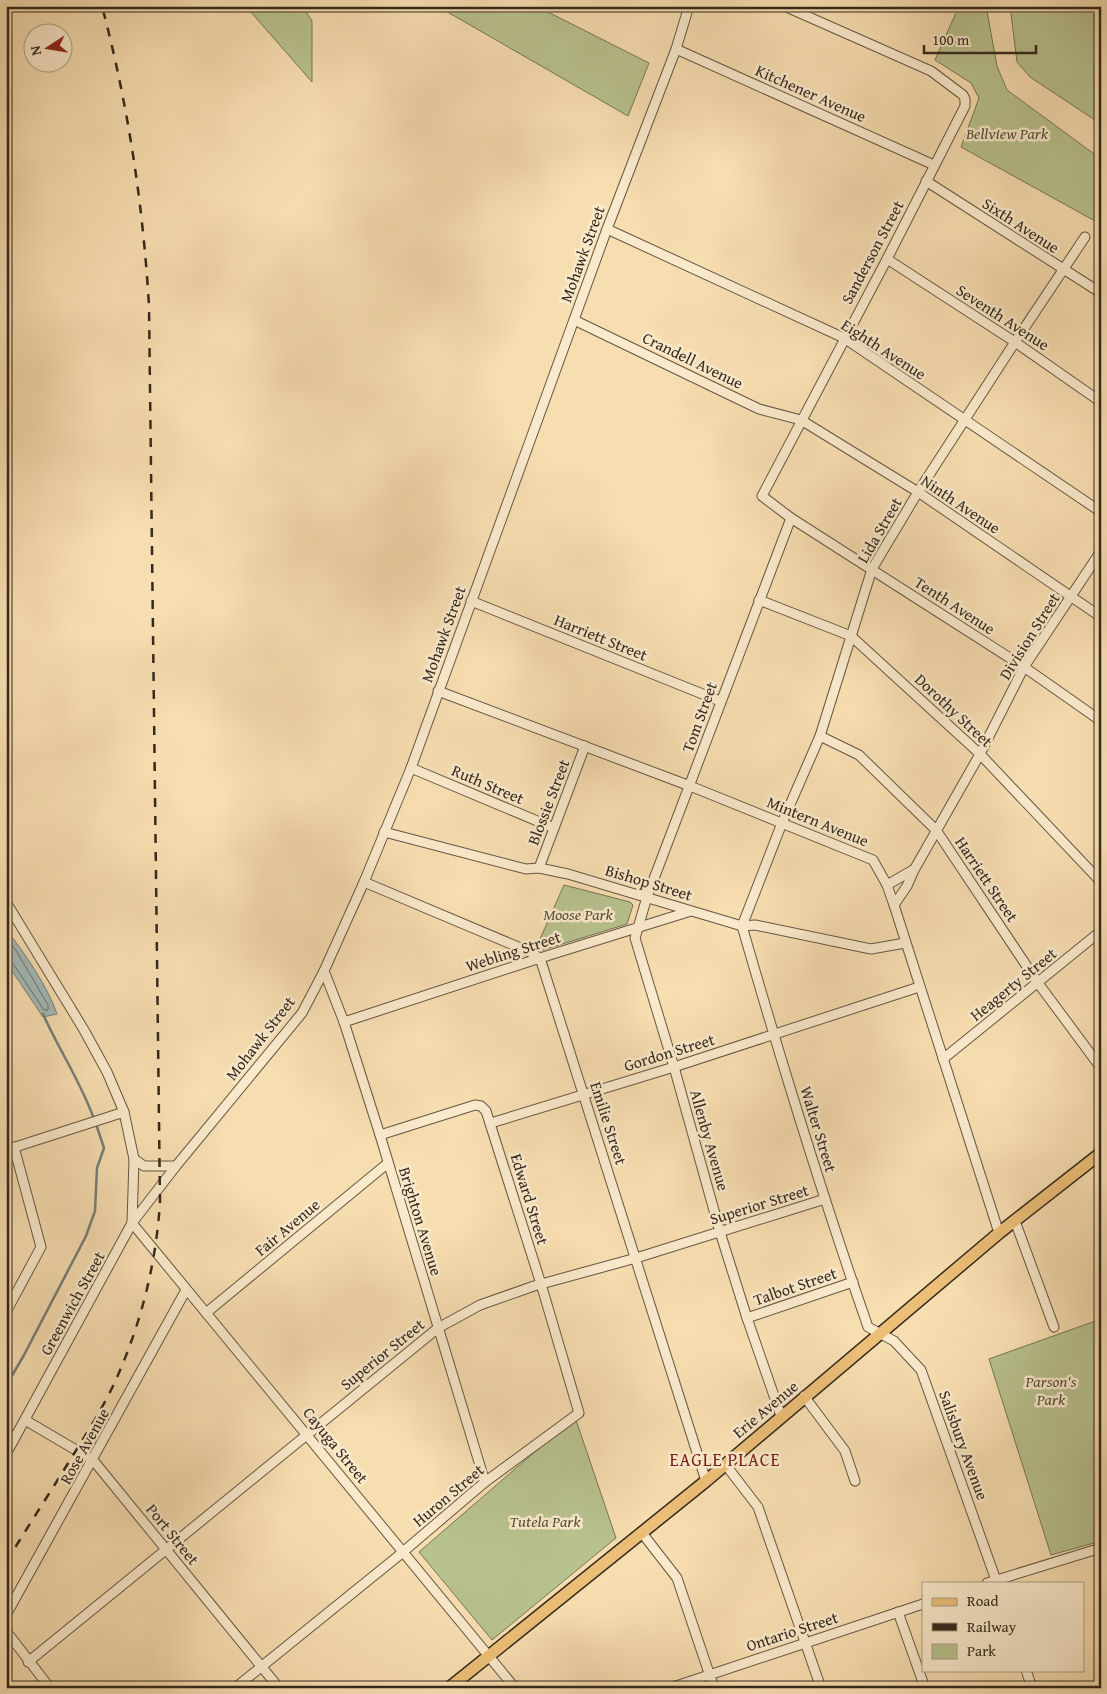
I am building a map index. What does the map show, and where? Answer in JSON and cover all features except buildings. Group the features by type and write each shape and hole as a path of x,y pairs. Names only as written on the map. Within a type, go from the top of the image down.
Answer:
{"main road":[{"name":"Erie Avenue","path":"449,1688 706,1481 804,1396 999,1233 1101,1153"}],"street":[{"name":"Mohawk Street","path":"132,1223 176,1166 302,1014 324,971 364,882 411,768 607,229 676,49 690,6"},
{"name":"Sanderson Street","path":"784,6 931,70 963,94 965,99 965,106 887,259 762,496 790,518"},
{"name":"Kitchener Avenue","path":"676,49 934,165"},
{"name":"Sixth Avenue","path":"926,181 1101,293"},
{"name":"Eighth Avenue","path":"607,229 844,338 1101,512"},
{"name":"Lida Street","path":"742,926 782,823 820,736 872,569 918,492 1085,237"},
{"name":"Seventh Avenue","path":"887,259 1015,342 1101,402"},
{"name":"Crandell Avenue","path":"574,320 759,409 802,420"},
{"name":"Ninth Avenue","path":"802,420 918,492 1101,617"},
{"name":"Tenth Avenue","path":"790,518 1024,668 1101,721"},
{"name":"Tom Street","path":"637,928 647,896 690,786 720,700 790,518"},
{"name":"Division Street","path":"894,905 907,886 936,830 980,754 1024,668 1101,550"},
{"name":"Dorothy Street","path":"759,600 851,636 980,754 1101,882"},
{"name":"Harriett Street","path":"471,601 720,700"},
{"name":"Mintern Avenue","path":"438,691 690,786 873,860 887,885 894,905 999,1233"},
{"name":"Harriett Street","path":"820,736 859,755 936,830 1038,983 1101,1068"},
{"name":"Blossie Street","path":"539,868 585,746"},
{"name":"Ruth Street","path":"411,768 554,828"},
{"name":"Bishop Street","path":"384,832 526,869 539,868 568,874 647,896 742,926 756,925 871,949 905,943"},
{"path":"887,885 914,870"},
{"path":"364,882 530,952 540,958"},
{"name":"Greenwich Street","path":"6,902 107,1072 134,1159 132,1223 6,1454"},
{"name":"Webling Street","path":"344,1022 692,911"},
{"name":"Walter Street","path":"742,926 773,1034 853,1282 868,1326 880,1334"},
{"name":"Allenby Avenue","path":"637,928 635,938 674,1067 720,1232 781,1416"},
{"name":"Heagerty Street","path":"943,1059 1101,931"},
{"name":"Emilie Street","path":"540,958 706,1481"},
{"name":"Brighton Avenue","path":"324,971 344,1022 380,1135 485,1482"},
{"name":"Gordon Street","path":"491,1124 919,988"},
{"path":"380,1135 475,1106 484,1108 491,1124"},
{"path":"6,1312 41,1247 10,1148 120,1114"},
{"name":"Edward Street","path":"491,1124 541,1284"},
{"path":"134,1159 144,1166 176,1166"},
{"name":"Fair Avenue","path":"206,1313 388,1163"},
{"name":"Superior Street","path":"28,1662 438,1328 480,1305 541,1284 636,1258 825,1199"},
{"path":"1015,1221 1054,1327"},
{"name":"Cayuga Street","path":"132,1223 308,1434 515,1688"},
{"name":"Talbot Street","path":"747,1318 853,1282"},
{"name":"Huron Street","path":"235,1688 403,1552 485,1482 579,1413 541,1284"},
{"name":"Rose Avenue","path":"6,1616 94,1460 186,1290"},
{"name":"Salisbury Avenue","path":"880,1334 894,1341 921,1370 997,1581"},
{"path":"804,1396 845,1451 855,1481"},
{"name":"Port Street","path":"25,1420 94,1460 279,1688"},
{"path":"725,1464 758,1507 821,1688"},
{"path":"642,1533 678,1578 714,1688"},
{"path":"997,1581 1101,1548"},
{"name":"Ontario Street","path":"670,1688 922,1604"},
{"path":"898,1612 925,1688"},
{"path":"6,1632 50,1688"},
{"path":"1027,1672 1032,1688"}],"green space":[{"path":"255,6 302,6 312,21 312,82 250,11"},
{"path":"437,6 536,6 649,63 628,116"},
{"name":"Bellview Park","path":"959,6 986,6 997,66 1007,90 1101,159 1101,208 1095,221 961,147 979,98 971,83 935,60"},
{"path":"1010,6 1101,6 1101,124 1030,77 1017,62"},
{"name":"Moose Park","path":"564,885 630,902 633,905 627,924 543,950 536,948"},
{"name":"Parson's Park","path":"1101,1319 1101,1541 1051,1555 989,1359"},
{"name":"Tutela Park","path":"575,1417 616,1538 492,1640 419,1552"}],"water":[{"path":"6,929 28,959 53,1003 57,1014 43,1017 6,962"}],"waterway":[{"path":"43,1014 83,1092 94,1119"},
{"path":"6,1386 86,1236 95,1211 97,1168 104,1148 96,1124"}],"railway":[{"path":"6,1562 97,1416 123,1364 145,1296 155,1250 160,1202 149,306 143,230 133,155 127,118 102,6"}],"district":[{"name":"EAGLE PLACE","path":"725,1460"}]}
